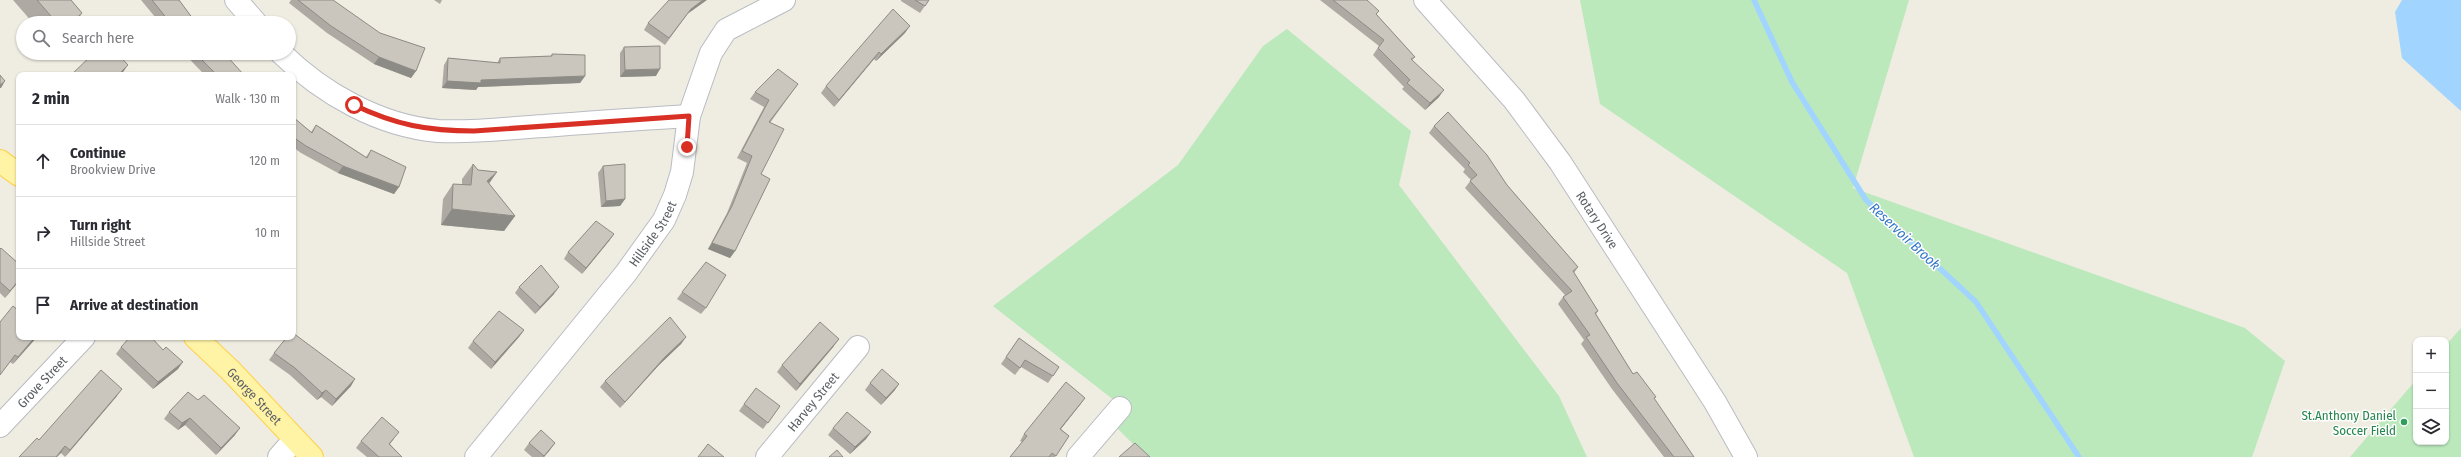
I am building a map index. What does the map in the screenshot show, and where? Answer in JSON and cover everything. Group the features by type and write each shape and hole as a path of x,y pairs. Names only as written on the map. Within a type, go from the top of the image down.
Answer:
{"main road":[{"path":"0,161 16,173"},
{"name":"George Street","path":"198,340 231,371 294,440 312,457"}],"street":[{"path":"236,0 250,16"},
{"name":"Hillside Street","path":"476,457 626,273 664,220 676,195 682,172 689,116 711,53 720,37 726,30 784,0"},
{"name":"Rotary Drive","path":"1425,0 1514,100 1560,162 1715,402 1746,457"},
{"path":"290,60 315,81 345,101 378,116 418,128 474,131 689,116"},
{"name":"Grove Street","path":"0,426 81,340"},
{"name":"Harvey Street","path":"767,457 858,347"},
{"path":"1078,457 1120,408"},
{"path":"279,457 294,440"}],"green space":[{"path":"1580,0 1909,0 1853,188 2245,328 2285,361 2252,457 1914,457 1847,273 1600,104"},
{"path":"1287,29 1411,131 1399,185 1559,396 1587,457 1146,457 1115,426 1128,411 993,306 1178,165 1263,46"},
{"name":"St.Anthony Daniel Soccer Field","path":"2461,328 2461,457 2350,457 2413,384 2413,445 2449,445 2449,342"}],"water":[{"path":"2402,0 2461,0 2461,111 2402,58 2395,12"}],"building":[{"path":"37,0 71,0 82,13 79,16 51,16"},
{"path":"152,0 179,0 191,16 165,16"},
{"path":"298,0 333,0 380,33 425,48 416,71 379,57 331,26"},
{"path":"669,0 703,0 691,9 669,38 648,23"},
{"path":"915,0 929,0 925,6"},
{"path":"1333,0 1367,0 1379,11 1376,14 1415,57 1411,59 1444,90 1430,103 1407,83 1410,80 1378,48 1384,40"},
{"path":"893,9 910,26 881,54 879,52 839,100 826,86"},
{"path":"660,46 660,69 625,70 624,47"},
{"path":"552,54 585,55 585,76 481,80 481,83 447,81 448,58 500,63 500,58 552,56"},
{"path":"87,60 123,60 128,65 121,72 74,72"},
{"path":"202,60 230,60 241,72 214,72"},
{"path":"778,69 798,84 769,122 784,129 761,174 770,179 735,251 712,243 732,206 752,156 742,151 769,100 755,92"},
{"path":"0,75 5,81 0,85"},
{"path":"1448,112 1487,155 1507,185 1578,267 1573,271 1598,311 1595,313 1633,374 1637,372 1656,397 1654,398 1694,457 1674,457 1617,383 1586,337 1590,335 1563,297 1572,291 1470,181 1477,175 1468,165 1470,163 1434,126"},
{"path":"296,120 312,133 316,125 367,158 371,150 406,167 399,187 343,166 296,139"},
{"path":"473,164 478,170 497,172 487,181 515,216 452,209 453,184 471,185"},
{"path":"625,164 625,199 606,201 603,166"},
{"path":"596,221 614,234 586,268 568,252"},
{"path":"1,248 16,261 16,284 10,291 0,282"},
{"path":"706,262 726,275 706,308 682,292"},
{"path":"541,265 559,287 540,307 519,287"},
{"path":"13,306 16,308 16,340 32,340 18,357 15,355 0,375 0,322"},
{"path":"499,311 524,330 495,362 473,341"},
{"path":"670,317 686,337 664,358 625,402 605,381"},
{"path":"820,322 839,339 800,384 782,365"},
{"path":"296,335 355,379 336,399 326,390 322,393 295,368 274,353 285,340 296,340"},
{"path":"1019,338 1059,367 1053,376 1025,360 1020,368 1006,357"},
{"path":"127,340 154,340 163,350 166,347 183,362 158,382 121,347"},
{"path":"882,369 899,384 886,398 870,383"},
{"path":"101,370 122,389 70,450 65,446 56,457 19,457 37,438 39,440"},
{"path":"1066,382 1085,398 1060,429 1069,436 1056,456 1052,453 1049,457 1010,457 1027,436 1024,434"},
{"path":"756,388 780,406 768,423 744,404"},
{"path":"188,392 198,400 204,395 240,428 221,448 190,418 182,423 169,412"},
{"path":"847,412 871,432 855,447 833,428"},
{"path":"382,417 399,432 389,444 402,457 379,457 361,441"},
{"path":"541,430 555,443 544,456 529,443"},
{"path":"1135,443 1150,457 1119,457"},
{"path":"708,444 724,457 698,457"},
{"path":"837,450 843,457 829,457"}],"waterway":[{"name":"Reservoir Brook","path":"1754,0 1792,82 1866,200 1976,302 2079,457"}],"place":[{"name":"St.Anthony Daniel Soccer Field","path":"2404,422"}],"route":[{"path":"354,105 400,124 440,131 474,131 689,116 687,147"}]}
